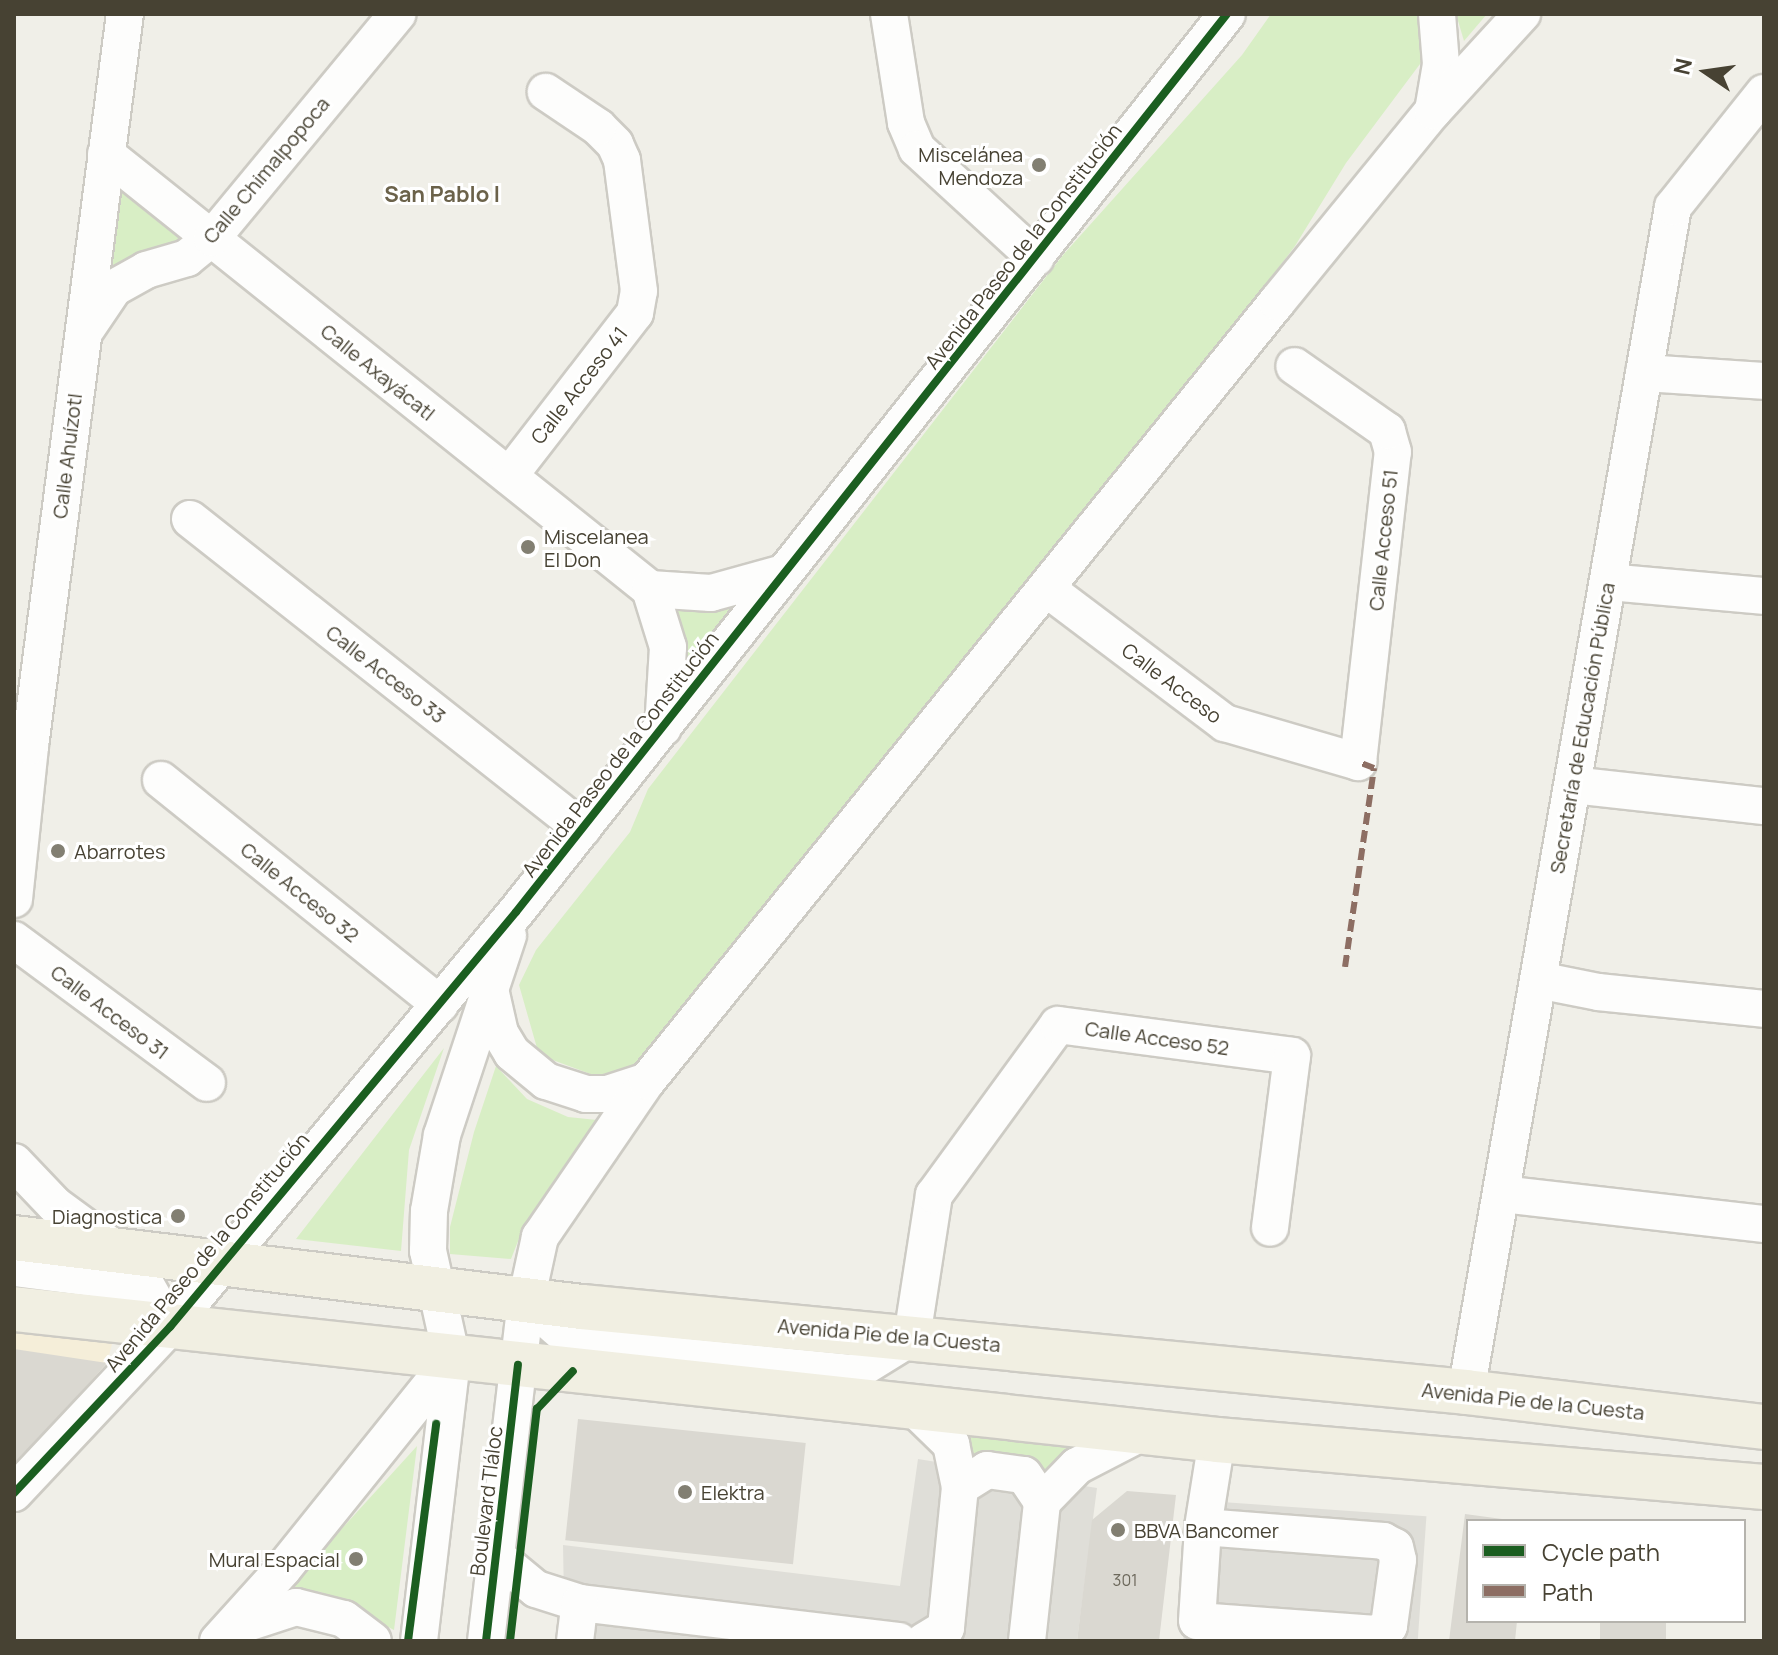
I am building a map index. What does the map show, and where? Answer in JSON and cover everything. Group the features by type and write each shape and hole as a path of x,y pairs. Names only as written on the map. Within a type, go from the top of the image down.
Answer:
{"main road":[{"name":"Avenida Pie de la Cuesta","path":"14,1238 526,1301 1466,1392 1764,1427"},
{"path":"452,1359 526,1301"},
{"path":"14,1309 1217,1440 1764,1487"}],"street":[{"name":"Calle Ahuízotl","path":"14,899 30,746 125,14"},
{"name":"Calle Chimalpopoca","path":"84,332 114,288 146,270 187,258 212,238 397,14"},
{"path":"889,14 906,123 917,149 1036,258"},
{"name":"Avenida Paseo de la Constitución","path":"14,1493 170,1327 516,912 663,728 780,574 1036,258 1227,14"},
{"path":"1433,111 1441,64 1437,14"},
{"path":"526,1301 540,1237 647,1081 980,666 1047,589 1433,111 1522,14"},
{"name":"Calle Acceso 41","path":"509,476 635,313 639,291 622,160 615,144 598,127 546,92"},
{"name":"Secretaría de Educación Pública","path":"1466,1392 1673,207 1764,93"},
{"name":"Calle Axayácatl","path":"106,154 650,589"},
{"name":"Calle Acceso 51","path":"1294,366 1387,431 1393,452 1358,762"},
{"path":"1644,373 1764,381"},
{"name":"Calle Acceso 33","path":"190,519 582,829"},
{"path":"663,728 668,647 650,589 711,593 780,574"},
{"path":"1608,582 1764,596"},
{"name":"Calle Acceso","path":"1047,589 1225,723 1358,762"},
{"name":"Calle Acceso 32","path":"161,780 440,1004"},
{"path":"1573,785 1764,806"},
{"path":"419,1641 452,1359 428,1251 429,1211 442,1135 516,912"},
{"name":"Calle Acceso 31","path":"14,940 207,1083"},
{"path":"1538,980 1598,992 1764,1009"},
{"path":"490,988 500,1033 512,1053 546,1081 586,1094 607,1094 647,1081"},
{"name":"Calle Acceso 52","path":"912,1337 934,1195 1058,1025 1292,1056 1270,1228"},
{"path":"14,1162 55,1205 115,1249"},
{"path":"1501,1194 1764,1224"},
{"path":"14,1268 146,1285 170,1327"},
{"name":"Boulevard Tláloc","path":"486,1641 526,1301"},
{"path":"224,1634 283,1569 452,1359"},
{"path":"914,1408 951,1444 960,1487 936,1637"},
{"path":"1027,1641 1042,1502 1077,1466 1143,1432"},
{"path":"1203,1527 1383,1541 1395,1547 1398,1560 1394,1611 1389,1626 1376,1634 1198,1631 1203,1527 1217,1440"},
{"path":"960,1487 987,1470 1024,1475 1042,1502"},
{"path":"496,1556 536,1589 580,1603 899,1641"},
{"path":"575,1641 580,1603"},
{"path":"224,1634 296,1607 344,1619 373,1641"}],"shaded area":[{"path":"14,1316 116,1329 107,1363 14,1467"},
{"path":"918,1459 1097,1488 1077,1641 575,1641 564,1600 563,1545 900,1586"},
{"path":"1193,1500 1426,1516 1418,1641 1183,1641"}],"green space":[{"path":"1271,14 1415,14 1419,19 1423,60 1346,163 1295,246 1203,368 641,1064 596,1076 539,1055 519,985 536,950 630,832 648,789 1063,255 1242,55"},
{"path":"1456,14 1487,14 1464,41"},
{"path":"106,154 212,238 146,270 84,332"},
{"path":"737,604 683,679 670,607"},
{"path":"444,1048 409,1150 401,1251 296,1239"},
{"path":"496,1066 527,1099 568,1117 597,1120 524,1226 511,1259 450,1254 450,1227 474,1132"},
{"path":"914,1408 1143,1432 1042,1502 960,1487"},
{"path":"417,1446 394,1630 321,1592 287,1589"}],"building":[{"path":"14,1349 107,1363 14,1467"},
{"name":"Elektra","path":"578,1419 806,1443 793,1564 565,1540"},
{"path":"1127,1491 1176,1495 1159,1641 1077,1641 1092,1520"},
{"path":"1465,1514 1502,1519 1466,1519 1466,1623 1517,1623 1515,1641 1449,1641"},
{"path":"1600,1623 1666,1623 1666,1641 1600,1641"}],"marked path":[{"path":"1345,967 1374,768 1358,762"}],"cycle path":[{"path":"14,1493 170,1327 516,912 1227,14"},
{"path":"486,1641 518,1365"},
{"path":"510,1641 537,1409 573,1371"},
{"path":"408,1641 436,1424"}],"place":[{"name":"Miscelánea Mendoza","path":"1039,165"},
{"name":"Miscelanea El Don","path":"528,547"},
{"name":"Abarrotes","path":"58,851"},
{"name":"Diagnostica","path":"178,1216"},
{"name":"Elektra","path":"685,1492"},
{"name":"BBVA Bancomer","path":"1118,1530"},
{"name":"Mural Espacial","path":"356,1559"}],"district":[{"name":"San Pablo I","path":"442,195"}]}
